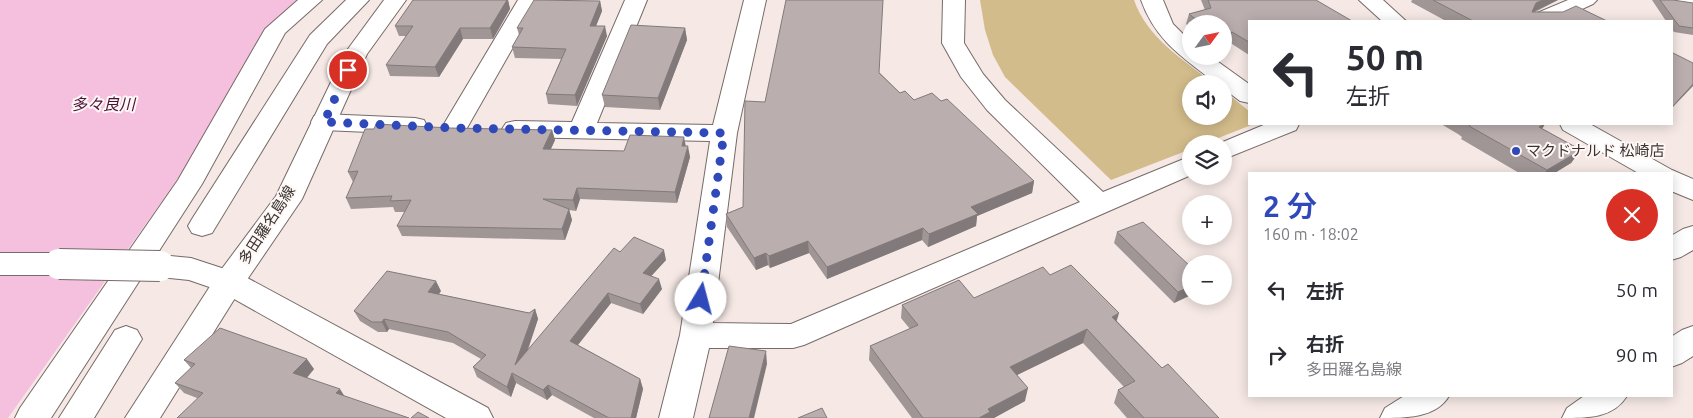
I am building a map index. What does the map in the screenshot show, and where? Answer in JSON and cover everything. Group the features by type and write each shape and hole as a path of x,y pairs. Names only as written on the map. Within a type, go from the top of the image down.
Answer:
{"main road":[{"path":"32,418 189,184 276,29 311,0"},
{"path":"202,226 318,40 358,0"},
{"name":"多田羅名島線","path":"142,418 229,282 288,199 356,53 395,0"},
{"path":"454,128 529,0"},
{"path":"581,130 636,0"},
{"path":"676,418 696,335 724,133 755,0"},
{"path":"954,0 953,42 974,77 996,105 1099,204"},
{"path":"1152,0 1157,15 1172,38 1182,46"},
{"path":"1370,0 1394,20"},
{"path":"1540,20 1586,0"},
{"path":"1674,0 1693,2"},
{"path":"1207,65 1248,95"},
{"path":"324,122 488,129 724,133"},
{"path":"1232,148 1284,125"},
{"path":"1574,125 1657,172"},
{"path":"696,335 793,336 1182,169"},
{"path":"1673,180 1693,191"},
{"path":"1673,249 1693,236"},
{"path":"0,264 160,266 191,270 229,282 476,418"},
{"path":"76,418 126,339"},
{"path":"1673,353 1693,339"},
{"path":"1398,418 1431,397"},
{"path":"1579,418 1610,397"}],"shaded area":[{"path":"980,0 1134,0 1148,26 1157,37 1182,59 1182,65 1189,65 1202,75 1182,75 1182,125 1232,125 1232,97 1248,110 1248,125 1251,125 1226,135 1182,135 1182,152 1111,180 1005,77 993,55 985,30"}],"water":[{"name":"多々良川","path":"0,0 297,0 272,24 201,146 8,418 0,418"}],"building":[{"path":"413,0 507,0 490,28 460,28 435,67 386,65 413,26 395,26"},
{"path":"534,0 600,1 590,26 605,26 575,95 546,94 566,49 512,47 523,28 517,28"},
{"path":"786,0 883,0 879,73 900,93 905,91 914,100 932,93 941,101 947,99 1034,181 971,207 978,214 929,234 923,228 827,267 808,241 769,256 766,253 754,258 726,214 743,207 745,101 765,102"},
{"path":"1208,0 1316,0 1350,20 1248,20 1248,41 1232,32 1232,15 1189,14 1211,8"},
{"path":"1433,0 1543,0 1536,3 1532,12 1563,12 1576,6 1605,20 1471,20"},
{"path":"1660,0 1693,3 1693,28 1679,26"},
{"path":"631,25 685,28 658,98 602,95"},
{"path":"1673,53 1693,63 1693,84 1673,106"},
{"path":"376,124 552,130 543,149 624,151 630,135 684,137 682,146 688,146 675,192 577,188 573,200 543,199 569,209 562,229 397,226 411,200 390,201 392,196 346,198 358,171 348,172 365,129 374,129"},
{"path":"1542,125 1539,127 1581,150 1547,170 1469,126"},
{"path":"1143,222 1182,259 1182,290 1178,292 1117,232"},
{"path":"634,237 664,250 643,273 659,279 640,304 608,293 570,341 640,379 631,418 609,418 548,385 543,390 512,373 507,387 473,367 486,355 448,332 384,319 382,322 372,322 354,311 387,271 436,281 428,292 529,313 535,309 515,365 614,248 620,252"},
{"path":"1071,265 1119,313 1112,317 1162,368 1168,364 1219,418 1144,418 1118,390 1135,381 1087,329 1010,367 1028,388 988,409 990,412 979,418 923,418 870,346 918,325 902,305 959,280 974,298 1043,267 1050,275"},
{"path":"220,328 307,359 293,373 340,389 336,393 409,418 177,418 203,393 175,383 195,364 184,360"},
{"path":"729,346 766,351 749,418 709,418"},
{"path":"822,408 827,418 798,418"},
{"path":"418,412 429,418 411,418"}],"place":[{"name":"マクドナルド 松崎店","path":"1516,151"}],"route":[{"path":"348,70 324,122 454,128 724,133 701,299"}]}
